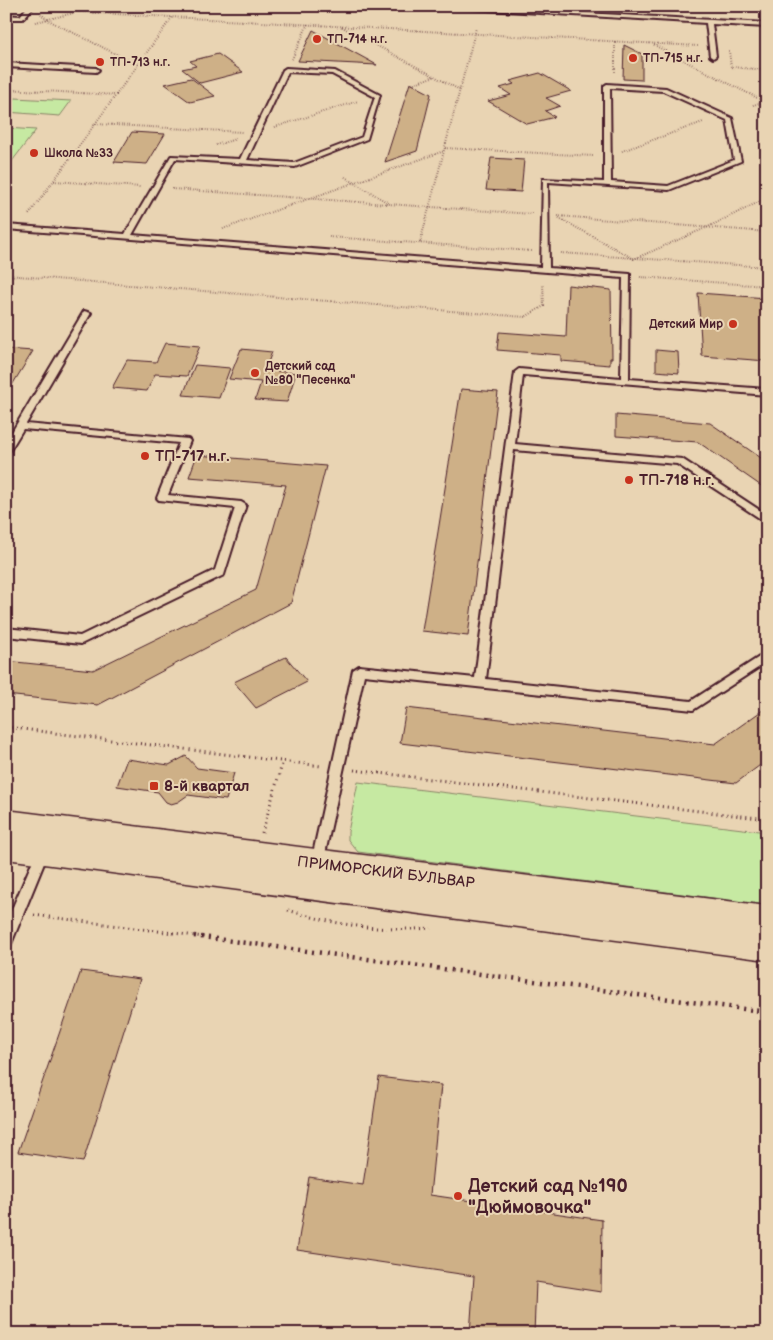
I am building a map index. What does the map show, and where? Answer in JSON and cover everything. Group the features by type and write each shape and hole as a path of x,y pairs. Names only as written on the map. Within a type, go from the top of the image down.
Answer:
{"main road":[{"name":"ПРИМОРСКИЙ БУЛЬВАР","path":"6,823 767,920"},
{"path":"6,846 767,945"}],"lane":[{"path":"6,17 21,18 31,6"},
{"path":"424,6 767,25"},
{"path":"564,14 565,6"},
{"path":"709,21 713,56"},
{"path":"6,65 96,70"},
{"path":"128,236 173,157 295,165 365,138 378,96 333,72 286,70 243,161"},
{"path":"545,269 545,180 669,188 738,161 730,119 664,89 607,86 608,184"},
{"path":"6,227 627,276 625,380"},
{"path":"6,450 87,313"},
{"path":"480,683 519,372 767,392"},
{"path":"6,632 81,640 220,572 241,504 162,498 185,441 20,426"},
{"path":"510,447 679,461 767,520"},
{"path":"317,863 359,670 693,706 767,656"},
{"path":"6,940 43,851"}],"path":[{"path":"138,65 48,20 37,10 174,16 728,48 731,68 767,70"},
{"path":"31,23 78,12"},
{"path":"28,216 174,16"},
{"path":"289,66 308,24"},
{"path":"340,26 460,90"},
{"path":"420,243 476,28"},
{"path":"615,41 615,74"},
{"path":"652,44 765,102"},
{"path":"412,84 435,76"},
{"path":"6,89 116,96"},
{"path":"215,146 376,95"},
{"path":"753,105 765,102"},
{"path":"96,124 257,133"},
{"path":"232,230 222,229 444,151"},
{"path":"345,177 390,205"},
{"path":"54,181 429,208 545,214"},
{"path":"634,259 708,227 767,198"},
{"path":"634,259 553,215 767,232"},
{"path":"21,216 37,217"},
{"path":"321,236 767,267"},
{"path":"6,275 525,317 544,306 543,284"},
{"path":"6,728 767,819"},
{"path":"260,841 282,761"},
{"path":"282,907 319,921 405,931 441,927"},
{"path":"18,912 767,1012"}],"green space":[{"path":"15,98 71,101 60,116 6,112 6,107"},
{"path":"6,128 36,130 6,169"},
{"path":"358,782 767,832 767,905 358,852 348,840 348,832"}],"building":[{"path":"313,30 377,65 298,61"},
{"path":"624,45 642,54 642,80 623,79"},
{"path":"218,54 243,72 200,83 182,69 196,66 190,61"},
{"path":"540,73 571,91 546,98 560,106 545,111 555,117 527,124 488,101 511,95 500,88 514,84 510,81"},
{"path":"191,78 215,96 190,102 165,84"},
{"path":"410,83 431,94 417,151 385,162"},
{"path":"132,132 165,134 147,164 114,162"},
{"path":"491,158 524,160 521,192 486,190"},
{"path":"568,285 611,290 612,358 610,358 610,365 561,361 561,355 497,350 499,332 566,337"},
{"name":"Детский Мир","path":"698,293 767,298 767,361 702,356"},
{"path":"165,343 200,346 187,376 155,374 147,391 112,388 127,360 156,362"},
{"path":"6,349 33,351 6,395"},
{"path":"241,349 272,352 265,370 296,373 287,402 255,400 261,382 229,379"},
{"path":"656,350 678,352 679,373 656,371"},
{"path":"195,365 230,368 219,398 183,395"},
{"path":"461,389 498,392 468,636 422,631"},
{"path":"616,415 710,423 767,462 767,490 698,442 616,436"},
{"path":"197,455 326,466 291,603 98,705 6,695 6,661 93,670 256,590 286,485 189,477"},
{"path":"286,657 307,682 256,708 234,682"},
{"path":"767,707 767,760 736,783 400,743 406,708 715,744"},
{"path":"186,756 197,768 234,773 226,800 188,795 178,802 171,804 166,802 158,792 117,786 127,759 169,765"},
{"path":"81,971 140,979 83,1162 18,1152"},
{"path":"379,1077 441,1085 430,1195 602,1220 601,1292 536,1282 534,1334 470,1334 474,1276 297,1250 309,1177 363,1185"}],"place":[{"name":"ТП-714 н.г.","path":"317,39"},
{"name":"ТП-715 н.г.","path":"633,58"},
{"name":"ТП-713 н.г.","path":"100,62"},
{"name":"Школа №33","path":"34,153"},
{"name":"Детский Мир","path":"733,324"},
{"name":"Детский сад №80 \"Песенка\"","path":"255,373"},
{"name":"ТП-717 н.г.","path":"145,456"},
{"name":"ТП-718 н.г.","path":"629,480"},
{"name":"8-й квартал","path":"154,786"},
{"name":"Детский сад №190 \"Дюймовочка\"","path":"458,1196"}]}
